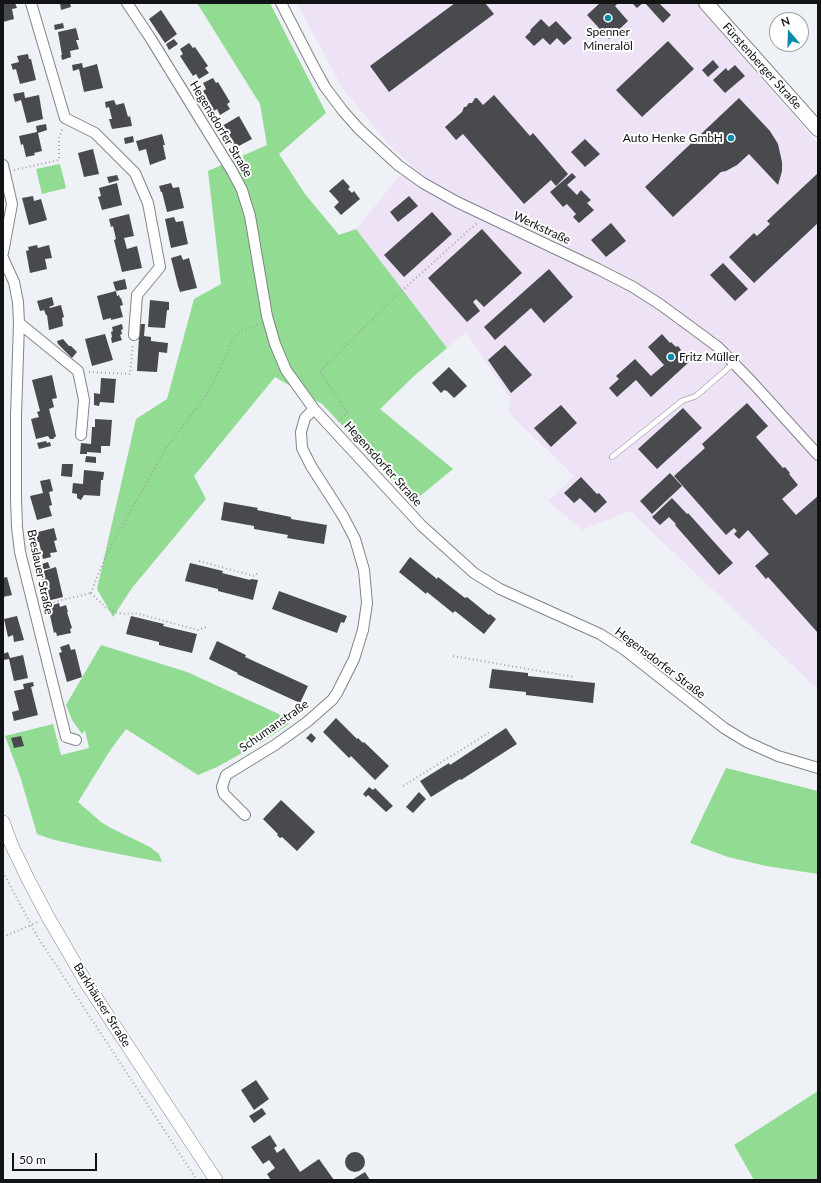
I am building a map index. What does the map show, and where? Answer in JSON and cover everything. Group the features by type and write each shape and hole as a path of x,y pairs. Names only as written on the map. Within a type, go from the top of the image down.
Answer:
{"main road":[{"name":"Fürstenberger Straße","path":"706,3 818,129"}],"street":[{"path":"30,3 65,118 95,133 135,173 148,203 160,267 137,295 134,335"},
{"name":"Hegensdorfer Straße","path":"127,3 151,39 242,190 250,216 269,322 275,344 286,370 314,409 422,526 474,572 500,588 600,634 625,650 724,728 748,742 778,756 818,768"},
{"name":"Werkstraße","path":"281,3 325,87 359,129 398,165 423,183 485,216 633,287 693,327 718,347 734,363 818,455"},
{"path":"3,253 12,204 4,169"},
{"name":"Breslauer Straße","path":"3,258 14,282 18,302 19,323 16,416 16,498 20,552 66,737 76,740"},
{"path":"19,323 78,371 84,400 81,435"},
{"name":"Schumanstraße","path":"245,815 224,794 222,787 226,775 275,745 307,722 332,700 338,693 354,659 363,630 366,603 364,570 355,539 343,516 310,466 302,448 301,432 305,418 314,409"},
{"name":"Barkhäuser Straße","path":"3,822 12,846 48,917 87,984 216,1180"}],"lane":[{"path":"612,457 682,401 696,396 734,363"}],"path":[{"path":"4,169 59,160 60,138 65,118"},
{"path":"347,413 320,371 396,296 485,216"},
{"path":"91,593 101,567 120,529 169,444 202,401 214,382 233,339 237,334 248,328 269,322"},
{"path":"78,371 130,374 134,335"},
{"path":"199,561 254,576 258,573"},
{"path":"34,607 91,593"},
{"path":"91,593 106,608 118,613 125,614 134,612 198,630 206,627"},
{"path":"453,656 574,677"},
{"path":"403,786 490,732"},
{"path":"3,872 32,926 197,1180"},
{"path":"3,937 32,926 48,917"}],"shaded area":[{"path":"297,3 696,3 818,144 818,687 812,684 630,511 582,530 548,501 574,476 508,412 510,398 466,332 447,348 356,229 398,178 412,165 391,147 343,89"}],"green space":[{"path":"197,3 270,3 326,113 279,154 305,194 339,235 356,229 447,348 414,376 380,409 453,469 414,501 322,404 275,377 194,476 206,499 132,588 113,617 97,589 136,419 167,399 194,299 221,284 208,171 267,145 260,104"},
{"path":"60,164 66,188 42,194 36,169"},
{"path":"101,645 187,672 279,714 289,724 262,742 217,767 198,775 126,729 111,749 78,802 101,822 150,847 159,854 162,862 84,847 37,834 20,776 5,736 53,724 61,755 89,748 85,730 82,734 72,720 66,705"},
{"path":"726,768 818,791 818,874 766,866 728,857 690,843"},
{"path":"818,1091 818,1180 754,1180 734,1145"}],"building":[{"path":"3,3 15,3 17,8 12,9 14,19 3,22"},
{"path":"60,3 70,3 71,7 61,10"},
{"path":"455,3 485,3 494,14 389,92 370,66"},
{"name":"Spenner Mineralöl","path":"600,3 618,3 615,6 628,21 609,39 587,15"},
{"path":"632,3 643,3 637,8"},
{"path":"645,3 659,3 671,15 663,23"},
{"path":"161,10 177,34 165,43 149,19"},
{"path":"541,19 549,27 556,21 572,38 564,45 557,38 550,45 543,38 534,46 525,37"},
{"path":"63,23 64,28 55,30 54,25"},
{"path":"76,28 79,40 76,40 79,49 70,51 71,57 62,60 58,32"},
{"path":"174,39 178,44 169,50 166,44"},
{"path":"668,41 694,69 642,117 616,90"},
{"path":"189,43 193,48 195,47 208,66 205,68 209,73 199,79 196,74 193,76 180,56 183,54 180,49"},
{"path":"28,54 29,59 31,59 36,80 20,84 16,69 13,70 11,64 19,62 17,56"},
{"path":"713,60 719,67 708,77 702,70"},
{"path":"82,63 83,68 97,64 103,88 84,92 79,69 73,71 72,65"},
{"path":"735,65 745,76 725,93 713,80 726,68 728,71"},
{"path":"213,78 216,83 218,82 230,102 227,104 230,109 220,115 217,109 214,111 203,91 206,89 203,83"},
{"path":"24,92 25,98 39,95 43,119 27,123 21,100 15,102 13,94"},
{"path":"494,95 530,136 533,133 568,174 556,186 551,180 524,204 463,134 456,140 445,127 462,112 464,107 466,107 469,103 472,103 475,98 477,98 483,105"},
{"path":"739,98 770,131 778,144 782,162 782,171 778,185 749,154 737,165 721,172 673,217 645,187"},
{"path":"114,100 116,105 124,103 128,117 130,116 132,126 112,129 109,119 112,119 109,107 106,108 105,102"},
{"path":"239,116 252,139 235,148 222,126"},
{"path":"46,124 47,130 38,133 42,151 34,153 35,155 26,157 23,144 21,145 19,136 37,132 36,126"},
{"path":"162,134 165,145 163,145 166,159 150,165 146,149 139,151 136,141"},
{"path":"133,136 134,142 125,144 124,138"},
{"path":"585,139 600,154 585,167 571,152"},
{"path":"93,149 99,174 84,177 78,153"},
{"path":"572,173 576,177 567,185 577,195 581,190 591,200 587,203 594,210 579,223 573,217 576,214 567,204 563,207 550,192"},
{"path":"818,173 818,223 754,283 729,257 754,233 757,236 770,224 767,221"},
{"path":"117,175 119,180 109,183 107,177"},
{"path":"343,179 350,187 348,189 352,193 354,191 360,199 341,215 334,207 339,202 329,191"},
{"path":"117,183 122,205 102,210 98,197 101,196 99,188"},
{"path":"171,183 173,188 179,187 184,208 167,212 159,186"},
{"path":"33,196 34,201 41,199 47,220 29,225 22,198"},
{"path":"409,196 418,206 398,222 390,212"},
{"path":"432,212 452,234 404,277 384,255"},
{"path":"129,214 134,236 124,238 127,249 137,246 142,268 122,272 114,240 116,239 113,226 111,227 109,219"},
{"path":"174,217 176,222 183,221 188,244 171,248 165,219"},
{"path":"611,223 626,241 606,257 591,240"},
{"path":"482,229 522,273 484,307 476,299 473,302 480,311 467,322 428,278"},
{"path":"37,245 38,248 49,245 52,258 45,259 47,269 30,273 26,251 29,250 28,247"},
{"path":"181,255 183,260 189,258 197,288 180,292 171,258"},
{"path":"723,263 748,289 735,301 710,275"},
{"path":"549,269 573,297 544,323 531,308 495,340 484,327"},
{"path":"125,279 127,289 116,291 113,282"},
{"path":"116,291 117,296 119,295 121,298 123,305 120,306 123,317 103,320 97,296"},
{"path":"52,297 54,305 49,307 61,305 64,317 62,318 63,326 49,330 47,315 44,310 40,311 37,301"},
{"path":"150,300 169,302 169,310 167,310 165,328 148,327"},
{"path":"122,324 123,329 121,330 122,334 120,335 122,340 112,343 112,327"},
{"path":"138,324 145,324 144,336 151,337 151,341 168,343 167,353 159,352 157,372 137,371 139,336"},
{"path":"105,334 113,360 92,366 85,339"},
{"path":"662,334 670,343 671,342 676,347 678,346 689,362 651,397 636,380 617,397 609,388 619,379 616,376 635,359 651,376 664,365 648,347"},
{"path":"63,339 77,352 72,358 58,344 57,341"},
{"path":"505,345 532,375 511,393 488,360"},
{"path":"449,367 467,386 454,398 447,391 444,390 441,393 432,383"},
{"path":"52,375 57,398 52,399 54,407 49,409 56,436 53,439 50,439 48,436 36,439 31,419 39,417 37,412 40,411 32,380"},
{"path":"101,378 116,379 114,403 100,402 99,406 94,405 94,393 100,394"},
{"path":"747,403 768,426 756,437 783,468 785,467 798,485 782,499 796,515 818,496 818,633 768,577 766,579 755,566 769,554 748,530 739,539 734,534 737,531 734,528 726,535 674,476 705,448 702,444"},
{"path":"561,405 577,423 551,447 534,428"},
{"path":"683,408 702,428 657,469 638,449"},
{"path":"95,419 112,420 110,446 101,446 101,453 87,452 87,454 80,454 81,443 91,444 92,427 95,427"},
{"path":"46,441 47,443 50,442 51,446 39,449 37,443"},
{"path":"86,456 96,457 96,463 85,462"},
{"path":"62,464 73,464 72,477 61,476"},
{"path":"84,470 104,472 103,480 101,480 100,496 84,495 81,500 77,498 77,494 72,493 73,483 83,484"},
{"path":"670,473 682,486 652,514 640,501"},
{"path":"581,477 607,502 595,513 580,498 574,503 564,493"},
{"path":"50,479 53,491 49,492 52,505 49,506 52,516 37,520 30,496 43,493 40,481"},
{"path":"672,498 687,514 688,513 733,563 719,575 669,517 660,525 652,517"},
{"path":"224,502 258,508 257,510 291,517 291,519 327,525 324,544 287,538 288,535 254,529 254,526 221,520"},
{"path":"54,528 57,540 54,541 57,552 50,553 51,557 43,559 39,542 36,542 34,533"},
{"path":"410,557 437,579 438,577 496,619 484,634 455,611 453,613 427,592 426,594 399,572"},
{"path":"48,562 50,568 40,570 39,565"},
{"path":"190,563 223,571 222,573 250,580 258,580 253,600 185,581"},
{"path":"56,567 63,597 47,601 40,572"},
{"path":"7,577 12,595 3,597 3,578"},
{"path":"279,591 347,616 344,623 341,622 337,633 272,609"},
{"path":"59,603 60,607 66,605 72,628 70,629 71,633 57,636 56,632 54,633 49,611 51,611 50,606"},
{"path":"17,616 24,640 14,642 13,635 8,637 4,619"},
{"path":"131,616 164,624 163,626 197,634 192,653 159,645 159,642 126,634"},
{"path":"217,641 246,655 245,657 308,686 300,703 237,674 238,673 209,659"},
{"path":"69,644 71,650 75,649 82,677 67,682 59,653 62,652 60,647"},
{"path":"8,652 10,658 23,655 28,678 14,681 9,659 3,660 3,654"},
{"path":"492,669 528,673 528,676 595,683 593,703 526,695 526,692 489,688"},
{"path":"33,682 34,686 31,687 38,715 14,721 12,712 19,710 14,691 24,689 23,684"},
{"path":"336,718 357,739 358,738 363,743 364,742 389,766 375,780 351,756 349,758 323,732"},
{"path":"506,728 517,744 461,780 460,779 431,797 420,781 449,763 450,765"},
{"path":"311,733 316,738 312,743 306,738"},
{"path":"21,736 24,746 14,748 11,738"},
{"path":"369,787 373,790 375,788 393,806 386,812 368,795 366,797 363,794"},
{"path":"419,792 426,799 413,813 406,807"},
{"path":"281,800 315,832 297,851 282,837 280,838 263,819"},
{"path":"256,1080 269,1099 254,1110 241,1090"},
{"path":"262,1108 266,1114 254,1123 249,1116"},
{"path":"270,1135 277,1146 274,1148 277,1153 284,1148 300,1172 319,1159 334,1180 271,1180 267,1174 275,1168 269,1160 263,1164 251,1147"},
{"path":"351,1152 359,1152 365,1158 365,1166 359,1172 351,1172 345,1166 345,1158"},
{"path":"365,1172 370,1180 352,1180"}],"place":[{"name":"Spenner Mineralöl","path":"608,18"},
{"name":"Auto Henke GmbH","path":"731,138"},
{"name":"Fritz Müller","path":"671,357"}]}
